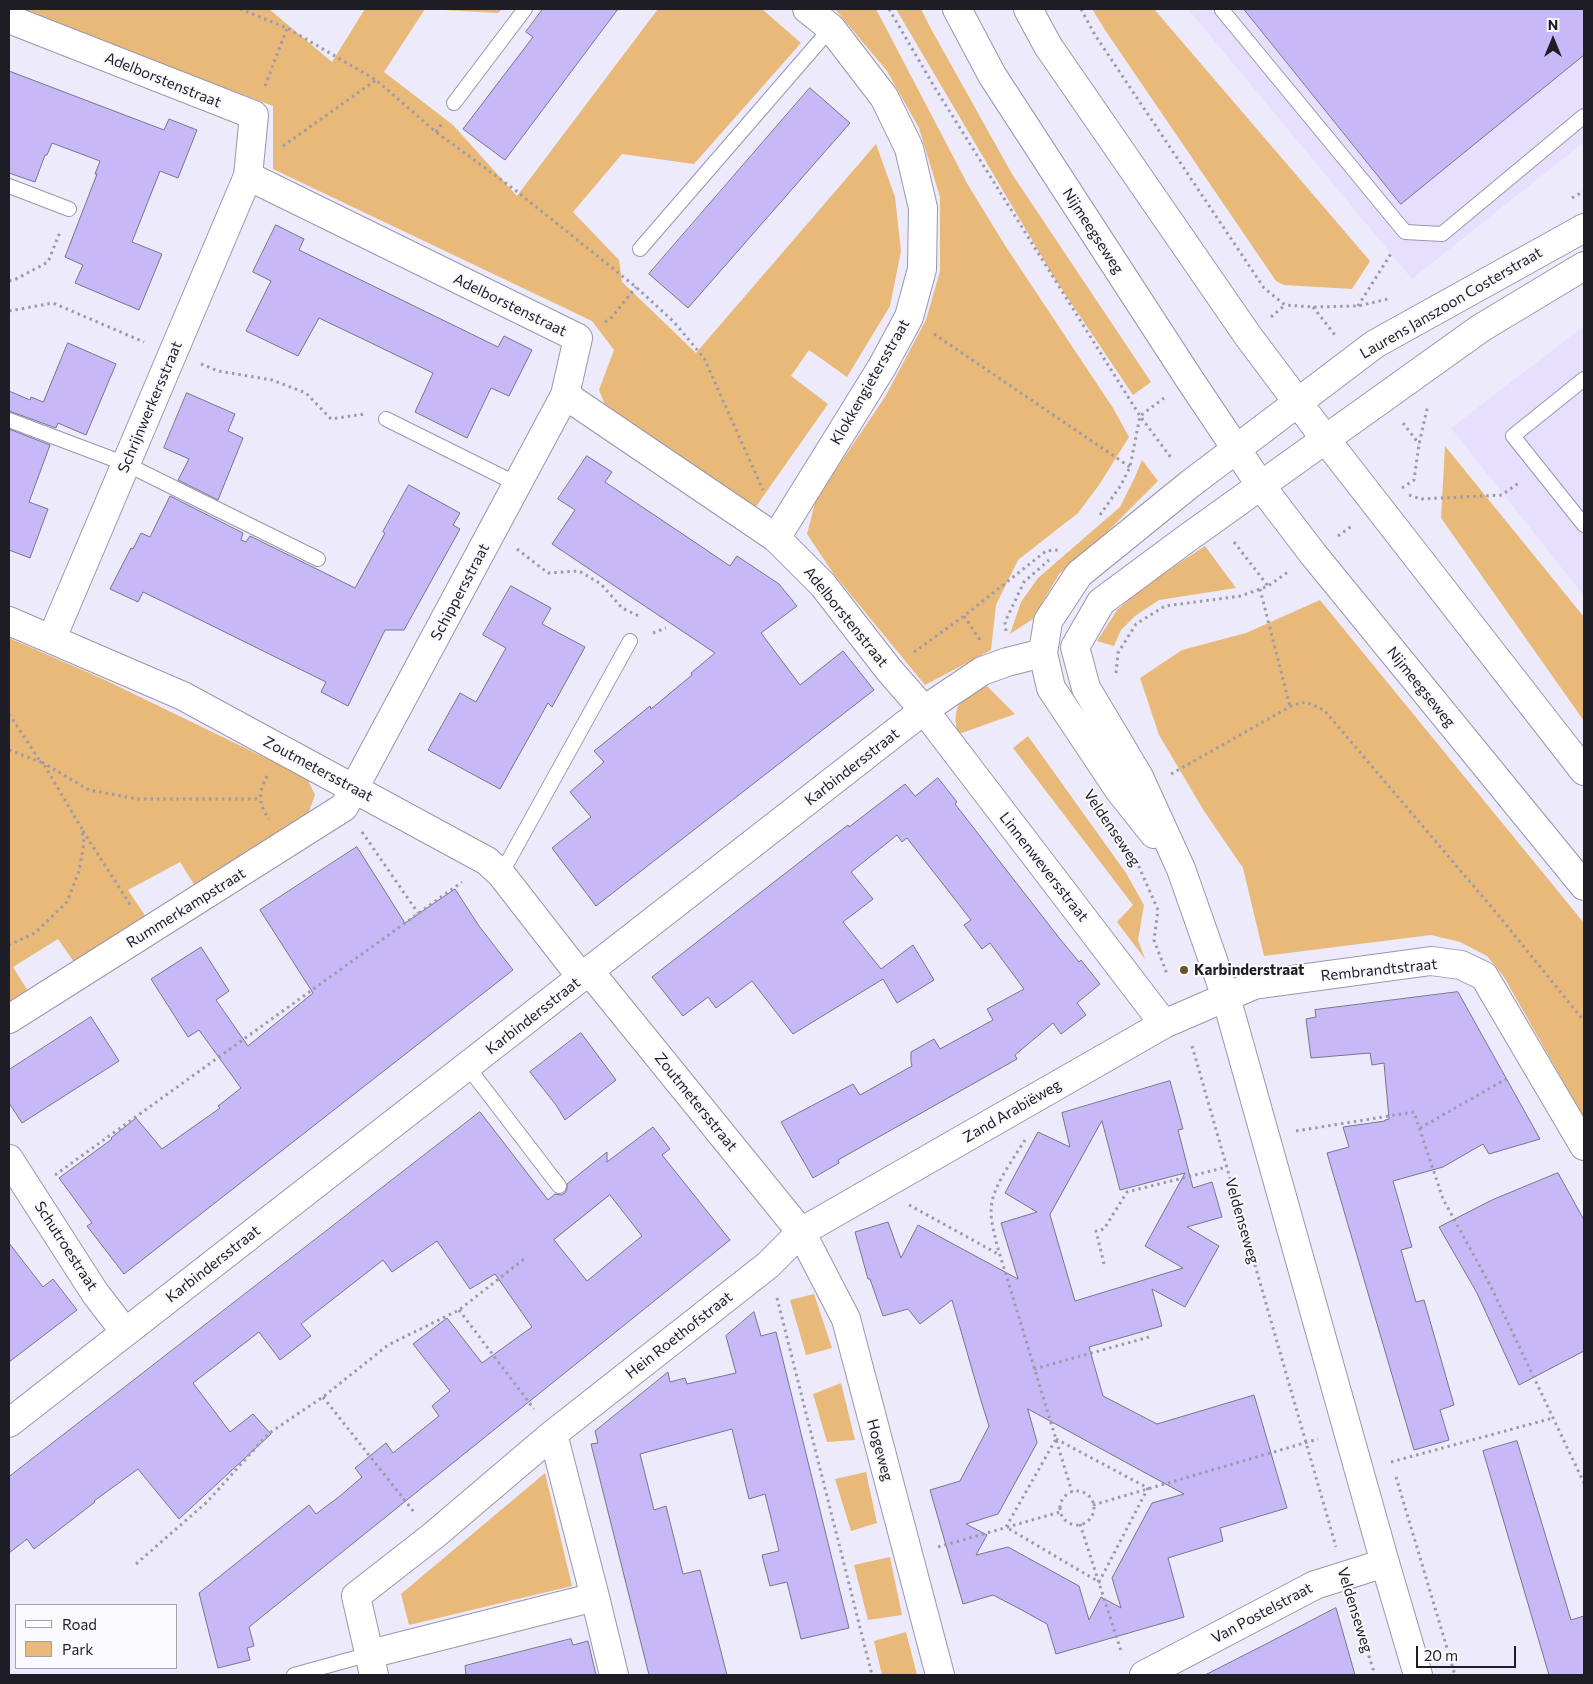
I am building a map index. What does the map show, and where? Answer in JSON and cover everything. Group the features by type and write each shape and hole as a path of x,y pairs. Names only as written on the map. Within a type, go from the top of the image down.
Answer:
{"street":[{"name":"Klokkengietersstraat","path":"776,538 882,367 909,317 922,269 923,208 909,148 884,97 831,28 807,9"},
{"name":"Nijmeegseweg","path":"957,9 992,75 1261,486 1319,562 1584,886"},
{"path":"1028,9 1048,46 1248,336 1326,440 1584,771"},
{"name":"Adelborstenstraat","path":"9,19 254,115 248,176 578,338 565,395 776,538 823,585 889,670 924,710"},
{"name":"Schrijnwerkersstraat","path":"52,638 248,176"},
{"name":"Laurens Janszoon Costerstraat","path":"1298,402 1375,344 1584,228"},
{"path":"1076,647 1101,602 1481,328 1584,266"},
{"name":"Schippersstraat","path":"349,797 565,395"},
{"path":"1236,449 1298,402"},
{"name":"Veldenseweg","path":"1181,869 1119,790 1052,688 1043,654 1048,621 1079,574 1236,449"},
{"name":"Zoutmetersstraat","path":"9,621 183,696 282,749 349,797 495,868 801,1232"},
{"name":"Veldenseweg","path":"1076,647 1086,688 1138,777 1181,869 1226,997 1418,1675"},
{"name":"Karbindersstraat","path":"9,1423 924,710 982,671 1006,662 1076,647"},
{"name":"Linnenweversstraat","path":"924,710 1174,1019"},
{"name":"Rummerkampstraat","path":"9,1019 286,844 349,797"},
{"name":"Rembrandtstraat","path":"1226,997 1254,985 1431,961 1461,965 1484,976 1584,1146"},
{"name":"Zand Arabiëweg","path":"801,1232 1174,1019 1226,997"},
{"name":"Schutroestraat","path":"9,1159 96,1293 125,1332"},
{"name":"Hein Roethofstraat","path":"372,1665 356,1596 433,1536 553,1434 768,1265 801,1232"},
{"name":"Hogeweg","path":"801,1232 846,1319 940,1675"},
{"path":"553,1434 614,1675"},
{"name":"Van Postelstraat","path":"1144,1675 1315,1585 1385,1563"},
{"path":"372,1665 595,1598"}],"lane":[{"path":"454,103 525,9"},
{"path":"1223,9 1405,232 1442,234 1584,116"},
{"path":"640,249 831,28"},
{"path":"9,186 69,209"},
{"path":"1584,379 1513,436 1584,525"},
{"path":"386,419 517,484"},
{"path":"9,420 126,464 318,559"},
{"path":"495,868 630,641"},
{"path":"467,1066 559,1186"},
{"path":"294,1675 372,1665"}],"path":[{"path":"241,9 287,28 376,80 436,132 515,190 636,287 674,322 704,358 762,488 776,538"},
{"path":"889,9 935,88 1140,416 1190,484"},
{"path":"1081,9 1095,35 1264,288 1286,304 1313,307 1358,306 1395,298"},
{"path":"268,78 287,28"},
{"path":"279,149 376,80"},
{"path":"1567,201 1584,191"},
{"path":"9,281 16,280 48,262 69,209"},
{"path":"1358,306 1384,264"},
{"path":"612,317 636,287"},
{"path":"909,317 1130,467"},
{"path":"142,351 146,342"},
{"path":"1430,400 1419,444 1414,480 1399,491 1421,499 1502,495 1539,468"},
{"path":"1215,519 1268,586"},
{"path":"1332,541 1354,524"},
{"path":"493,530 548,573 579,570 602,584 622,608 640,617 645,631"},
{"path":"889,670 964,616 1046,550 1060,550"},
{"path":"1115,679 1118,653 1136,624 1165,606 1241,596 1268,586 1292,569"},
{"path":"1260,589 1290,707"},
{"path":"645,631 654,634 666,628"},
{"path":"630,641 638,642 645,631"},
{"path":"1164,778 1290,707 1306,702 1324,710 1499,916 1584,1021"},
{"path":"9,714 43,763 82,829 148,931"},
{"path":"282,749 265,780 259,799 262,809 286,844"},
{"path":"9,750 43,763 89,790 137,799 259,799"},
{"path":"349,797 418,913"},
{"path":"9,945 34,933 67,902 79,870 84,843 82,829"},
{"name":"Veldenseweg","path":"1135,858 1158,910 1154,940 1174,1019 1227,1167 1344,1575 1375,1675"},
{"path":"31,1193 418,913 495,868"},
{"path":"1420,1128 1535,1063"},
{"path":"1295,1132 1414,1112 1443,1200 1490,1285 1584,1483"},
{"path":"1026,1139 1005,1172 992,1202 992,1219 1000,1256 1072,1492"},
{"path":"1104,1264 1096,1231 1104,1229 1127,1192 1227,1167"},
{"path":"879,1188 1000,1256"},
{"path":"136,1564 207,1502 268,1434 322,1396 388,1345 459,1310 524,1259"},
{"path":"768,1265 872,1675"},
{"path":"459,1310 553,1434"},
{"path":"1034,1369 1149,1337"},
{"path":"322,1396 433,1536"},
{"path":"1391,1462 1553,1418"},
{"path":"1093,1504 1348,1430"},
{"path":"1056,1439 1148,1488"},
{"path":"1006,1527 1056,1439"},
{"path":"1099,1582 1148,1488"},
{"path":"1077,1491 1087,1494 1093,1504 1092,1516 1080,1524 1072,1524 1060,1512 1063,1497 1067,1493 1072,1492 1077,1491"},
{"path":"908,1556 1060,1512"},
{"path":"1080,1524 1123,1657"},
{"path":"1006,1527 1099,1582"}],"shaded area":[{"path":"1188,9 1584,9 1584,142 1412,279"},
{"path":"1584,326 1584,596 1451,428"}],"green space":[{"path":"18,9 269,9 332,62 365,9 425,9 384,72 453,125 517,196 658,9 762,9 801,43 694,164 622,154 573,212 619,260 622,282 696,353 876,144 895,197 901,251 890,306 847,377 809,350 791,376 828,404 755,508 606,407 599,390 614,350 592,321 273,169 273,106"},
{"path":"425,9 502,9 498,13"},
{"path":"835,9 876,9 968,185 1006,247 1113,408 1129,437 1099,485 1078,513 1018,560 996,605 991,650 925,685 833,573 807,534 816,499 885,397 926,320 940,271 940,197 919,128 887,71"},
{"path":"896,9 921,9 1012,174 1151,382 1133,395 1055,279"},
{"path":"1092,9 1154,9 1370,261 1352,289 1284,285 1276,281"},
{"path":"1445,446 1584,617 1584,721 1441,518"},
{"path":"1142,460 1158,481 1095,544 1059,574 1042,603 1039,615 1010,634 1021,602 1038,578 1120,507"},
{"path":"1205,546 1236,588 1159,600 1135,616 1121,630 1114,646 1097,641 1117,610 1149,583"},
{"path":"1320,600 1584,923 1584,1118 1504,977 1487,956 1460,942 1431,935 1264,956 1243,868 1204,811 1159,735 1140,678 1182,650 1246,633"},
{"path":"9,638 103,679 307,778 315,795 308,814 195,886 180,862 128,890 146,917 74,962 58,939 13,967 28,991 9,1003"},
{"path":"986,685 1015,714 959,734 956,726 956,717 959,704 967,696"},
{"path":"1028,736 1126,873 1144,905 1138,940 1145,959 1117,922 1133,905 1013,748"},
{"path":"814,1294 832,1348 806,1355 790,1300"},
{"path":"841,1383 855,1440 827,1442 813,1394"},
{"path":"866,1472 877,1523 851,1531 835,1479"},
{"path":"545,1473 572,1586 409,1625 401,1594"},
{"path":"890,1557 902,1615 868,1620 854,1565"},
{"path":"906,1632 917,1675 882,1675 874,1641"}],"building":[{"path":"543,9 618,9 505,160 463,129 533,37 526,32"},
{"path":"1244,9 1584,9 1584,55 1401,204"},
{"path":"9,71 164,130 169,119 197,130 178,178 160,171 132,242 162,254 139,310 75,283 83,265 65,257 97,174 95,174 100,161 52,143 47,155 45,155 35,182 9,173"},
{"path":"810,88 850,123 688,308 649,274"},
{"path":"276,225 304,239 299,250 498,347 504,336 532,350 509,396 491,388 467,438 415,412 433,373 365,340 319,318 298,356 246,331 271,281 253,272"},
{"path":"68,343 116,364 86,435 58,423 56,428 9,411 9,391 30,400 31,397 43,402"},
{"path":"187,393 235,414 228,431 243,438 218,500 178,480 189,459 164,448"},
{"path":"9,429 50,445 29,502 48,509 30,558 9,550"},
{"path":"587,456 612,472 605,482 730,566 737,556 779,584 797,606 761,633 800,685 843,651 874,690 596,906 552,848 591,817 570,792 604,762 594,751 650,706 651,709 715,653 552,544 575,510 558,499"},
{"path":"409,485 460,513 453,525 460,529 404,630 385,630 348,706 321,692 326,682 172,606 143,592 138,602 110,589 141,533 150,537 170,496 243,533 241,540 246,542 250,536 355,588"},
{"path":"511,586 551,608 542,624 585,647 552,707 548,703 500,789 428,750 460,693 476,702 506,648 483,635"},
{"path":"938,778 957,802 955,804 1060,939 1079,962 1081,960 1100,984 1077,1003 1086,1015 1061,1034 1053,1023 1015,1055 1017,1059 838,1160 839,1163 813,1178 781,1122 853,1084 860,1095 912,1066 911,1052 934,1039 940,1049 993,1020 987,1009 1024,989 990,943 982,949 964,925 971,920 907,838 902,842 897,835 851,872 873,899 843,922 881,969 913,945 934,980 897,1003 883,979 793,1034 752,981 716,1008 708,997 683,1016 652,977 823,844 848,825 849,827 905,784 915,796"},
{"path":"357,847 405,923 455,889 479,926 513,970 124,1274 87,1226 92,1223 59,1178 112,1139 136,1118 162,1149 220,1108 218,1106 241,1088 199,1030 188,1037 151,979 201,947 229,991 216,1000 248,1046 313,993 260,910"},
{"path":"1458,992 1540,1139 1489,1154 1483,1144 1443,1167 1393,1181 1412,1247 1401,1250 1416,1302 1424,1300 1454,1405 1440,1410 1449,1440 1414,1450 1327,1153 1349,1147 1343,1127 1389,1119 1384,1063 1372,1065 1370,1053 1311,1058 1306,1019 1316,1017 1315,1010"},
{"path":"91,1017 119,1061 22,1123 9,1103 9,1070"},
{"path":"581,1033 616,1080 565,1120 556,1105 530,1072"},
{"path":"1170,1081 1183,1129 1178,1130 1193,1188 1212,1182 1222,1217 1187,1227 1219,1246 1185,1307 1152,1289 1162,1326 1089,1347 1103,1396 1157,1424 1254,1395 1287,1508 1220,1528 1223,1541 1168,1558 1184,1617 1056,1654 1047,1624 1020,1609 993,1595 963,1604 930,1490 960,1481 989,1426 952,1300 920,1324 908,1309 883,1316 870,1279 868,1279 855,1232 888,1222 901,1258 918,1225 1018,1279 1001,1223 1037,1212 1005,1193 1038,1132 1070,1147 1062,1113","holes":["1102,1121 1120,1190 1185,1173 1145,1246 1183,1268 1075,1301 1050,1215","1028,1409 1184,1494 1152,1503 1112,1578 1121,1608 1101,1597 1089,1620 1079,1586 1008,1547 976,1555 987,1535 966,1524 998,1514 1037,1443"]},
{"path":"480,1112 548,1200 555,1194 561,1195 565,1193 567,1184 607,1152 607,1162 653,1127 670,1149 662,1155 730,1240 249,1627 254,1646 247,1648 250,1660 218,1668 199,1593 309,1505 316,1514 340,1496 362,1477 355,1468 386,1443 393,1453 439,1416 432,1406 450,1391 413,1344 447,1318 482,1363 532,1327 495,1274 470,1289 437,1241 392,1272 383,1260 301,1324 311,1336 280,1360 259,1332 193,1383 230,1432 253,1414 271,1434 179,1519 138,1469 34,1549 27,1539 9,1553 9,1477","holes":["610,1195 642,1236 587,1281 554,1240"]},
{"path":"1558,1173 1584,1220 1584,1351 1519,1385 1477,1293 1439,1227 1492,1200"},
{"path":"9,1243 43,1287 53,1279 77,1310 9,1362"},
{"path":"754,1312 761,1336 776,1332 849,1628 801,1639 787,1582 770,1586 762,1555 779,1551 772,1522 765,1494 749,1499 732,1429 640,1454 654,1510 666,1506 683,1574 700,1570 727,1675 649,1675 591,1444 598,1443 595,1431 668,1372 670,1382 685,1378 687,1384 736,1373 726,1336"},
{"path":"1517,1441 1571,1620 1584,1616 1584,1675 1549,1675 1483,1451"},
{"path":"1336,1608 1355,1675 1205,1675 1268,1643"},
{"path":"571,1639 573,1645 588,1641 596,1675 466,1675 465,1666"}],"place":[{"name":"Karbinderstraat","path":"1184,970"}]}
